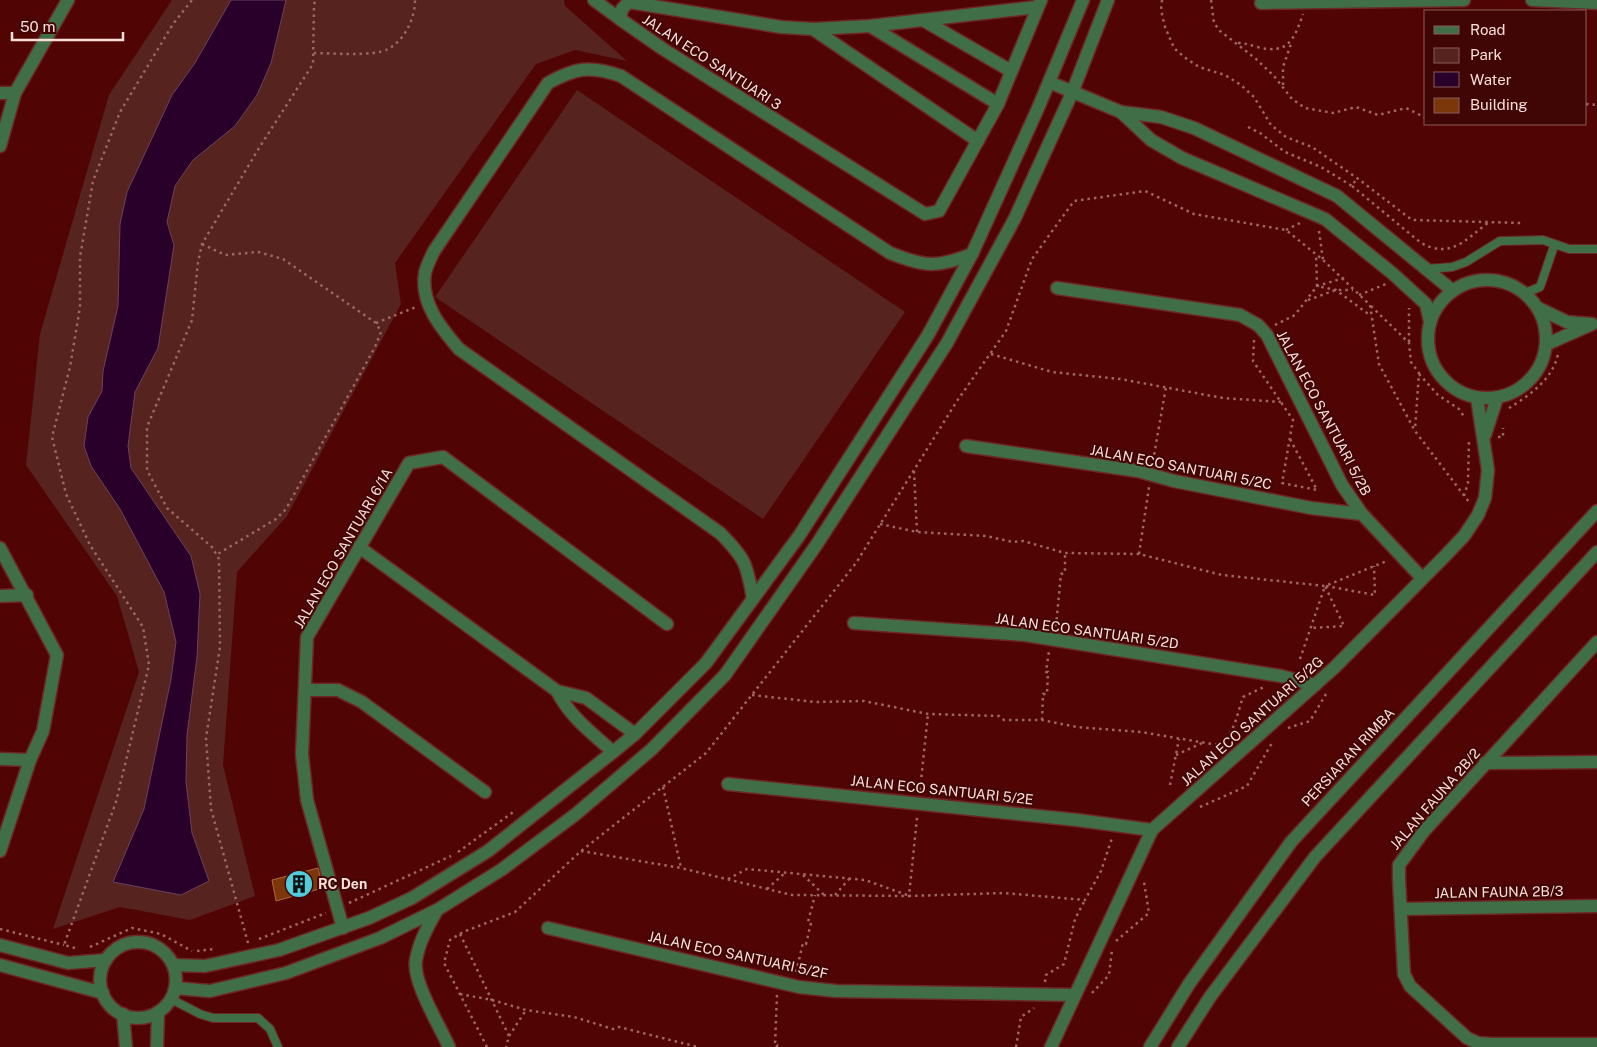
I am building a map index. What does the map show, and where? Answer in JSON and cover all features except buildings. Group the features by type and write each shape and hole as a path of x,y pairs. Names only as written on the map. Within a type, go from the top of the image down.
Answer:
{"street":[{"path":"0,146 14,93 68,0"},
{"path":"594,0 620,19"},
{"path":"174,965 205,966 279,950 369,918 412,898 488,851 613,752 635,734 706,663 799,536 928,335 972,254 1049,82 1083,0"},
{"path":"173,994 210,991 286,973 380,938 437,910 501,870 576,814 652,749 725,675 816,544 947,343 1015,218 1072,92 1108,0"},
{"path":"1261,3 1464,0"},
{"path":"1532,0 1597,3"},
{"name":"JALAN ECO SANTUARI 3","path":"624,1 781,27 813,29 870,26 1039,4 998,104 978,141 939,212 925,214 663,50 620,19 624,1"},
{"path":"923,20 1011,71"},
{"path":"870,26 998,104"},
{"path":"813,29 978,141"},
{"path":"753,599 748,568 738,552 720,533 459,349 434,317 429,302 425,273 434,251 548,83 567,72 581,69 601,69 620,76 890,252 910,261 932,265 952,262 972,254"},
{"path":"1049,82 1122,112 1160,117 1194,128 1338,196 1453,291"},
{"path":"0,93 14,93"},
{"path":"1122,112 1151,140 1182,158 1325,219 1392,273 1426,304 1430,322 1428,342 1435,367 1442,378 1458,391 1477,398 1497,398 1516,392 1532,380 1542,363 1547,344 1546,325 1538,308 1525,293 1508,284 1489,280 1470,282 1453,291 1439,305 1430,322"},
{"name":"JALAN ECO SANTUARI 5/2B","path":"1058,288 1240,315 1258,324 1267,335 1342,485 1362,514 1422,578"},
{"path":"1538,308 1567,322 1594,323"},
{"path":"1547,344 1594,323"},
{"name":"JALAN ECO SANTUARI 5/2G","path":"1051,1047 1152,830 1285,714 1335,667 1464,536 1478,515 1484,498 1488,470 1477,398"},
{"path":"1484,437 1497,398"},
{"name":"JALAN ECO SANTUARI 5/2C","path":"966,446 1138,471 1203,487 1311,508 1362,514"},
{"name":"JALAN ECO SANTUARI 6/1A","path":"343,928 307,800 302,754 307,637 409,463 443,457 667,624"},
{"name":"PERSIARAN RIMBA","path":"1150,1047 1189,984 1291,842 1597,511"},
{"path":"359,547 557,691 586,698 635,734"},
{"path":"0,548 27,595 57,655 44,731 30,760 0,851"},
{"path":"1178,1047 1210,997 1315,857 1597,552"},
{"path":"0,596 27,595"},
{"name":"JALAN ECO SANTUARI 5/2D","path":"854,623 1025,634 1276,675 1315,685"},
{"name":"JALAN FAUNA 2B/2","path":"1597,642 1484,763 1404,856 1399,865 1404,974 1410,986 1468,1038 1478,1043 1597,1044"},
{"path":"305,690 338,690 362,702 485,792"},
{"path":"557,691 564,705 575,719 613,752"},
{"path":"0,759 30,760"},
{"path":"1484,763 1597,762"},
{"name":"JALAN ECO SANTUARI 5/2E","path":"728,784 1117,824 1152,830"},
{"name":"JALAN FAUNA 2B/3","path":"1401,909 1597,906"},
{"path":"437,910 423,936 415,962 418,980 450,1047"},
{"name":"JALAN ECO SANTUARI 5/2F","path":"548,928 799,987 836,992 1074,995"},
{"path":"142,943 158,948 167,955 174,965 173,994 158,1012 146,1017 122,1014 111,1006 103,993 100,982 106,960 124,945 142,943"},
{"path":"0,945 68,963 106,960"},
{"path":"0,965 103,993"},
{"path":"157,1047 158,1012"},
{"path":"122,1014 126,1047"}],"lane":[{"path":"1428,269 1452,267 1466,262 1500,241 1543,240 1554,246 1569,249 1597,249"},
{"path":"1525,293 1540,288 1554,246"},
{"path":"173,994 200,1014 214,1018 258,1018 270,1028 278,1047"}],"path":[{"path":"64,946 116,802 149,665 143,627 86,536 66,494 52,437 70,367 80,307 80,257 93,181 120,112 173,24 192,0"},
{"path":"239,945 249,943 211,809 206,738 220,647 219,559 212,546 167,508 147,470 147,427 192,320 198,262 202,244 313,64 314,4 316,0"},
{"path":"314,53 355,54 387,50 406,33 415,9 415,0"},
{"path":"1162,0 1160,10 1165,27 1174,48 1184,57 1199,67 1225,75 1241,85 1254,97 1271,125 1286,136 1312,147 1412,220 1521,223"},
{"path":"1211,0 1214,24 1220,31 1255,58 1282,85 1292,99 1305,108 1333,113 1356,107 1378,115 1406,108 1424,117"},
{"path":"1282,85 1285,83 1283,67 1298,31 1304,7"},
{"path":"1236,43 1259,48 1281,48 1291,44"},
{"path":"1248,127 1285,152 1321,167 1352,186 1421,243 1433,250 1445,251 1457,246 1490,222"},
{"path":"1352,186 1357,178"},
{"path":"487,1047 444,963 450,940 514,912 581,851 706,754 856,563 957,400 1006,331 1032,259 1074,201 1145,191 1194,214 1286,230 1344,278 1409,343"},
{"path":"1286,230 1304,221"},
{"path":"1323,260 1319,229 1326,235"},
{"path":"202,244 225,255 258,252 284,259 376,323 381,332 375,347 286,509 276,519 216,555"},
{"path":"1344,278 1317,286 1336,290 1354,290"},
{"path":"1378,278 1391,289"},
{"path":"1360,295 1386,284"},
{"path":"1307,300 1336,290"},
{"path":"1336,290 1371,316"},
{"path":"376,323 429,302"},
{"path":"1370,305 1378,364 1415,431 1478,515"},
{"path":"1408,305 1410,310 1409,343 1411,362 1438,395 1459,409 1465,416 1466,423"},
{"path":"1504,410 1529,395 1551,372 1558,351"},
{"path":"990,354 1052,372 1120,379 1223,398 1281,402"},
{"path":"1415,431 1419,373"},
{"path":"1464,496 1468,483 1469,437 1503,437 1502,422"},
{"path":"914,469 917,532"},
{"path":"880,524 917,532 986,536 1013,542 1023,541 1065,553 1139,554 1222,574 1325,586 1375,596 1374,566"},
{"path":"1300,659 1325,586 1390,560 1398,552"},
{"path":"1311,628 1344,626 1325,586"},
{"path":"752,695 814,702 864,701 928,714 999,716 1004,720 1042,720 1078,728 1141,732 1218,745 1225,741 1231,733 1243,697 1274,682 1276,675"},
{"path":"1287,729 1310,721 1329,689"},
{"path":"910,896 928,714"},
{"path":"1170,785 1179,739"},
{"path":"1196,810 1247,786 1274,739"},
{"path":"1176,756 1203,743"},
{"path":"663,787 681,868"},
{"path":"258,940 337,909 453,856 520,807"},
{"path":"1016,1047 1021,1018 1044,1000 1046,976 1064,964 1074,919 1101,871 1117,824"},
{"path":"581,851 681,868 792,895 910,896 1004,893 1085,900"},
{"path":"727,879 747,869 786,872 865,880 910,896"},
{"path":"767,889 786,872"},
{"path":"802,874 824,895"},
{"path":"1089,996 1109,975 1113,944 1149,913 1142,874"},
{"path":"835,895 850,878"},
{"path":"0,929 83,950 132,928 161,934 193,952 221,948"},
{"path":"460,934 509,1036"},
{"path":"460,994 492,1000 526,1010 574,1017 613,1029 619,1027 698,1047"},
{"path":"506,1047 509,1036 526,1010"}],"green space":[{"path":"172,0 564,0 565,6 627,61 575,50 536,64 395,263 401,304 287,516 237,572 223,765 255,896 190,920 120,907 53,929 139,672 117,596 26,465 40,334 109,95"},
{"path":"577,90 905,312 763,519 435,297"}],"water":[{"path":"231,0 286,0 271,63 257,95 235,126 193,160 175,186 167,222 174,245 158,348 135,392 128,446 131,468 191,556 200,594 197,657 187,735 186,782 192,833 209,881 181,895 113,882 144,809 171,679 176,642 164,592 120,509 91,466 84,446 88,417 102,391 103,371 118,306 120,224 127,192 172,95 195,63"}],"place":[{"name":"RC Den","path":"299,884"}]}
